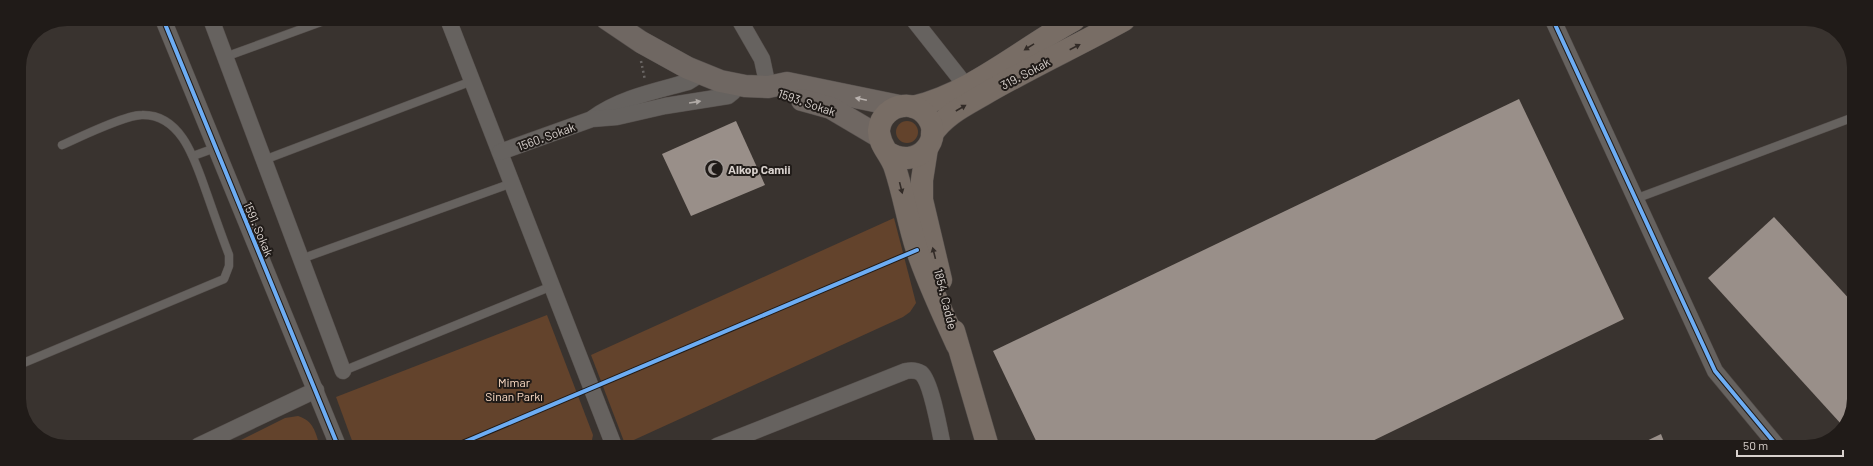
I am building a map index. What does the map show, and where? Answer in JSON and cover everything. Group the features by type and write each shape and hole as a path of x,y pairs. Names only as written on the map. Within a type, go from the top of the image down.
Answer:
{"main road":[{"path":"618,26 641,42 698,72 720,81 737,85 768,87"},
{"name":"319. Sokak","path":"906,106 934,101 966,86 1061,26"},
{"name":"319. Sokak","path":"930,141 940,122 953,113 1011,79 1114,26"},
{"name":"1593. Sokak","path":"768,87 787,83 906,106"},
{"name":"1593. Sokak","path":"768,87 784,96 810,101 831,108 883,144"},
{"path":"883,144 895,156 904,159 912,158 921,154 930,141 929,119 924,113 906,106 886,115 879,129 883,144 898,176 917,250 940,309 957,345"},
{"name":"1854. Cadde","path":"930,141 922,180 923,206 957,345 986,440"}],"street":[{"name":"1591. Sokak","path":"166,26 336,440"},
{"path":"214,26 343,371"},
{"path":"451,26 611,440"},
{"path":"743,26 762,59 768,87"},
{"path":"918,26 966,86"},
{"path":"1556,26 1714,371 1772,440"},
{"path":"592,119 607,108 652,87 688,82 696,77 698,72"},
{"path":"592,119 617,117 665,106 728,96 737,85"},
{"path":"652,87 656,94 656,102 658,105 665,106"},
{"name":"1560. Sokak","path":"500,152 592,119"},
{"path":"732,440 906,370 915,370 926,378 942,440"},
{"path":"211,440 316,390"}],"lane":[{"path":"225,57 310,26"},
{"path":"264,160 472,81"},
{"path":"26,362 224,279 229,266 229,255 193,156 188,145 174,128 157,117 149,115 133,116 62,145"},
{"path":"1635,199 1847,120"},
{"path":"193,156 215,148"},
{"path":"301,259 512,183"},
{"path":"343,371 552,286"}],"path":[{"path":"640,58 652,87"}],"green space":[{"path":"907,121 915,124 918,132 915,140 907,143 899,140 896,132 899,124"},
{"path":"894,218 916,303 910,312 903,317 634,440 623,440 591,355"},
{"name":"Mimar Sinan Parkı","path":"547,315 593,435 592,440 352,440 336,397"},
{"path":"298,416 303,418 311,424 318,440 241,440 285,418"}],"building":[{"path":"1519,99 1624,319 1374,440 1036,440 993,351"},
{"name":"Alkop Camii","path":"736,121 765,185 691,216 662,154"},
{"path":"1774,217 1847,296 1847,399 1845,412 1839,422 1708,278"},
{"path":"1661,434 1663,440 1649,440"}],"cycle path":[{"path":"166,26 336,440"},
{"path":"1556,26 1715,371 1772,440"},
{"path":"469,440 917,250"}],"place":[{"name":"Alkop Camii","path":"714,169"}]}
